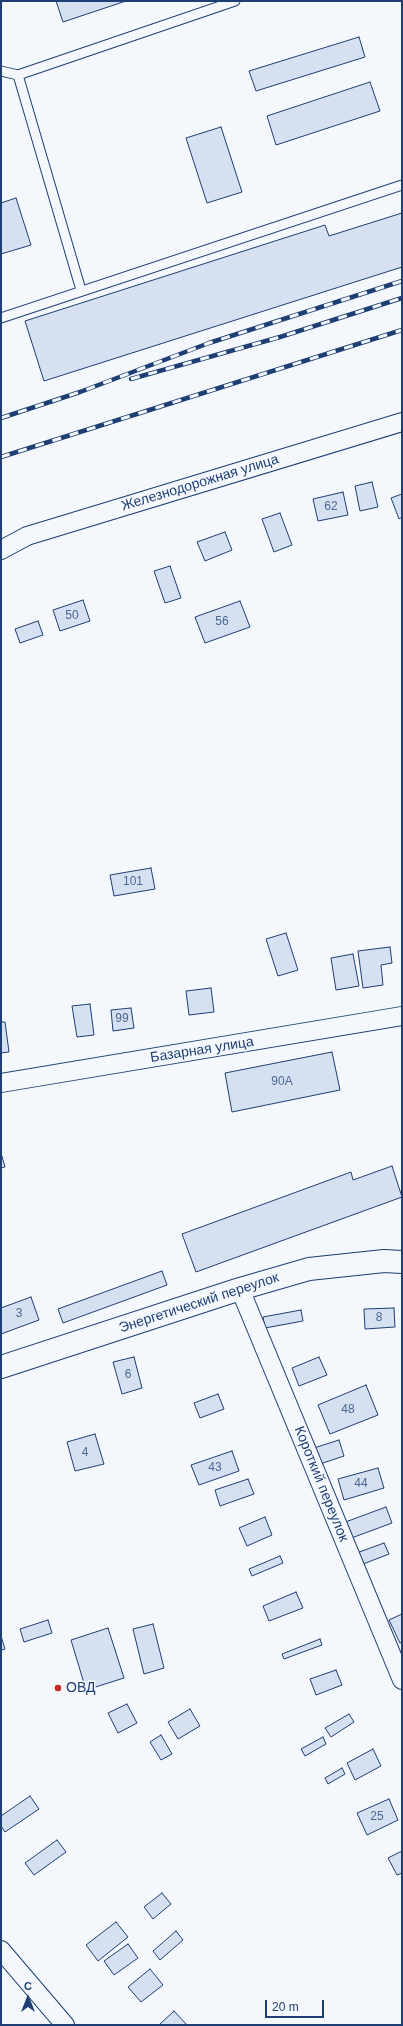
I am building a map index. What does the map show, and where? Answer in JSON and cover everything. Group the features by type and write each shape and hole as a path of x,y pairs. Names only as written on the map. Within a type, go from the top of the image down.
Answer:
{"street":[{"name":"Железнодорожная улица","path":"1,550 27,536 402,422"},
{"name":"Базарная улица","path":"1,1083 402,1016"},
{"name":"Энергетический переулок","path":"1,1367 240,1289 310,1269 384,1261 402,1262"},
{"name":"Короткий переулок","path":"240,1289 402,1680"},
{"path":"1,1950 65,2025"}],"lane":[{"path":"1,71 18,74 235,1"},
{"path":"18,74 81,290"},
{"path":"1,318 81,290 402,185"}],"building":[{"path":"56,1 126,1 63,22"},
{"path":"359,37 365,57 256,91 249,71"},
{"path":"370,82 380,111 276,145 267,116"},
{"path":"221,127 242,192 207,203 186,138"},
{"path":"16,198 31,245 1,254 1,203"},
{"path":"402,213 402,267 44,381 25,321 325,225 329,236"},
{"path":"372,482 378,507 360,511 355,486"},
{"path":"343,492 348,515 318,521 313,499"},
{"path":"402,494 402,517 399,519 391,498"},
{"path":"280,513 292,545 274,552 262,519"},
{"path":"225,532 232,550 205,561 197,542"},
{"path":"170,566 181,598 165,603 154,571"},
{"path":"83,600 90,621 60,631 53,610"},
{"path":"240,601 250,627 205,643 195,617"},
{"path":"38,621 43,635 20,643 15,629"},
{"path":"151,868 155,889 114,896 110,875"},
{"path":"286,933 298,970 278,976 266,939"},
{"path":"390,947 392,963 381,965 383,985 363,988 358,951"},
{"path":"353,954 359,986 336,990 331,958"},
{"path":"211,988 214,1012 189,1015 186,991"},
{"path":"90,1004 94,1035 77,1037 72,1006"},
{"path":"131,1008 134,1028 113,1031 111,1010"},
{"path":"1,1022 5,1022 9,1052 1,1053"},
{"path":"332,1052 340,1090 232,1112 225,1073"},
{"path":"1,1153 5,1167 1,1168"},
{"path":"392,1166 402,1197 196,1272 182,1234 351,1172 353,1180"},
{"path":"162,1271 167,1285 63,1323 58,1309"},
{"path":"31,1297 39,1320 1,1334 1,1308"},
{"path":"394,1308 395,1327 365,1329 364,1309"},
{"path":"301,1310 303,1321 265,1328 263,1317"},
{"path":"134,1357 142,1388 122,1394 113,1362"},
{"path":"319,1357 327,1375 299,1386 292,1368"},
{"path":"366,1385 378,1415 330,1434 318,1405"},
{"path":"218,1394 224,1409 200,1418 194,1403"},
{"path":"95,1434 104,1464 75,1471 67,1442"},
{"path":"339,1440 344,1456 320,1464 314,1448"},
{"path":"232,1451 239,1471 199,1485 191,1465"},
{"path":"378,1468 384,1488 344,1500 338,1479"},
{"path":"248,1479 254,1494 220,1506 215,1490"},
{"path":"386,1507 392,1523 346,1540 340,1524"},
{"path":"265,1517 272,1535 247,1546 239,1528"},
{"path":"384,1543 389,1554 358,1566 354,1554"},
{"path":"280,1556 283,1563 252,1576 249,1569"},
{"path":"296,1592 303,1608 269,1621 263,1606"},
{"path":"402,1614 402,1642 400,1643 389,1620"},
{"path":"48,1620 52,1633 24,1642 20,1629"},
{"path":"153,1624 164,1668 144,1674 133,1629"},
{"path":"108,1628 124,1678 86,1690 71,1640"},
{"path":"1,1636 5,1649 1,1650"},
{"path":"320,1639 322,1645 284,1659 282,1654"},
{"path":"336,1670 342,1685 316,1695 310,1679"},
{"path":"127,1704 137,1723 118,1733 108,1713"},
{"path":"190,1709 200,1726 178,1739 168,1722"},
{"path":"349,1714 354,1722 331,1737 325,1728"},
{"path":"161,1735 172,1754 161,1760 150,1742"},
{"path":"323,1737 326,1744 305,1756 301,1749"},
{"path":"373,1749 381,1766 355,1780 347,1763"},
{"path":"342,1768 345,1774 328,1784 325,1778"},
{"path":"30,1796 39,1809 5,1832 1,1826 1,1816"},
{"path":"389,1799 398,1820 367,1835 357,1813"},
{"path":"57,1840 66,1852 34,1875 25,1863"},
{"path":"402,1851 402,1873 397,1875 388,1858"},
{"path":"162,1893 171,1904 153,1919 144,1907"},
{"path":"116,1922 128,1937 98,1961 86,1945"},
{"path":"176,1931 183,1940 160,1960 153,1951"},
{"path":"128,1944 138,1958 114,1975 104,1961"},
{"path":"150,1969 163,1985 141,2002 128,1987"},
{"path":"174,2011 187,2025 159,2025"}],"railway":[{"path":"1,418 80,392 209,343 402,281"},
{"path":"131,379 280,337 402,298"},
{"path":"1,457 402,330"}],"place":[{"name":"ОВД","path":"58,1688"}]}
